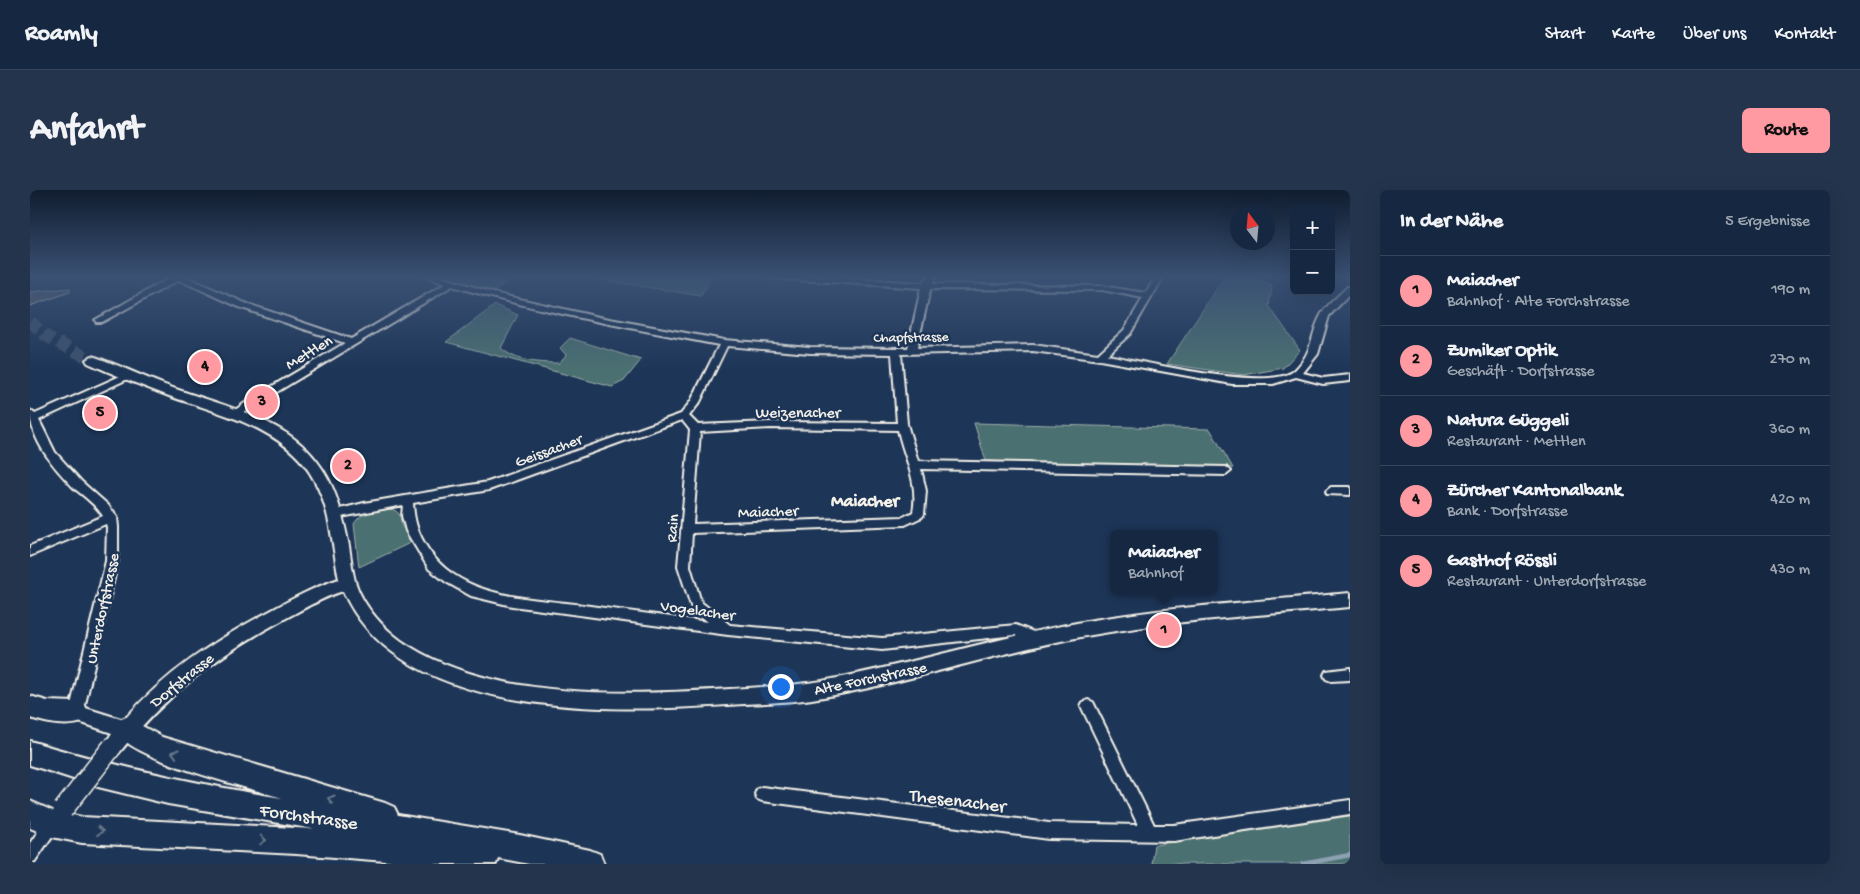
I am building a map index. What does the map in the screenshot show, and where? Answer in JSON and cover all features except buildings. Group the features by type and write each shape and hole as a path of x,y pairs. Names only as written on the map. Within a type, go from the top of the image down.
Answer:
{"highway":[{"path":"30,707 47,712 76,713"},
{"path":"119,738 156,747 444,834"},
{"name":"Forchstrasse","path":"30,753 107,777 195,797 444,834 524,848 590,864"},
{"name":"Forchstrasse","path":"30,767 97,788 215,814 486,855 531,864"},
{"path":"48,816 82,830 296,841 486,855"}],"street":[{"path":"99,320 123,307"},
{"path":"245,307 351,342"},
{"name":"Mettlen","path":"234,415 252,402 410,307"},
{"name":"Chapfstrasse","path":"547,307 599,320 724,342 810,350 896,351 1033,348 1100,357 1232,381 1272,381 1297,374"},
{"path":"912,350 921,307"},
{"path":"1100,357 1127,332 1142,307"},
{"path":"1333,307 1326,315 1313,354 1297,374 1311,381 1319,382 1350,378"},
{"path":"695,429 684,416 695,402 724,342"},
{"name":"Maiacher","path":"688,529 905,521 918,514 921,505 915,465 902,426 896,351"},
{"path":"92,360 127,376 265,428 298,450 321,478 336,514"},
{"path":"30,552 111,517 96,498 68,475 47,449 32,416 127,376"},
{"name":"Geissacher","path":"336,514 364,507 489,486 684,416"},
{"name":"Weizenacher","path":"695,429 771,425 902,426"},
{"name":"Rain","path":"695,429 684,566 696,605 728,630"},
{"path":"915,465 1226,471"},
{"path":"1331,492 1350,491"},
{"name":"Vogelacher","path":"408,500 408,516 412,531 433,566 450,579 475,592 512,601 728,630 882,644 990,631 1016,630 1037,639"},
{"name":"Alte Forchstrasse","path":"336,514 348,583 367,617 390,642 406,654 443,673 483,685 536,696 673,701 818,690 1037,639 1166,616 1350,600"},
{"name":"Unterdorfstrasse","path":"76,713 112,561 115,538 111,517"},
{"name":"Dorfstrasse","path":"48,816 162,693 210,655 310,597 348,583"},
{"path":"1332,675 1350,674"},
{"path":"1088,706 1150,834"},
{"path":"76,713 119,738"},
{"name":"Thesenacher","path":"762,794 1049,831 1150,834 1174,833 1350,807"},
{"path":"30,856 48,816"}],"green space":[{"path":"492,307 501,307 518,315 501,348 521,359 559,363 566,355 560,348 570,338 641,360 624,381 612,387 446,342"},
{"path":"1204,307 1270,307 1300,350 1283,368 1244,375 1167,364"},
{"path":"974,423 1210,429 1233,468 986,461"},
{"path":"390,509 396,511 399,515 402,527 410,543 359,567 354,524 365,514"},
{"path":"1350,816 1350,864 1151,864 1154,845"}],"waterway":[{"path":"1303,864 1350,855"}],"tunnel":[{"path":"30,321 46,336 92,360"}],"place":[{"name":"Zürcher Kantonalbank","path":"205,367"},
{"name":"Natura Güggeli","path":"262,402"},
{"name":"Gasthof Rössli","path":"100,413"},
{"name":"Zumiker Optik","path":"348,466"},
{"name":"Maiacher","path":"1164,630"}],"district":[{"name":"Maiacher","path":"865,500"}]}
